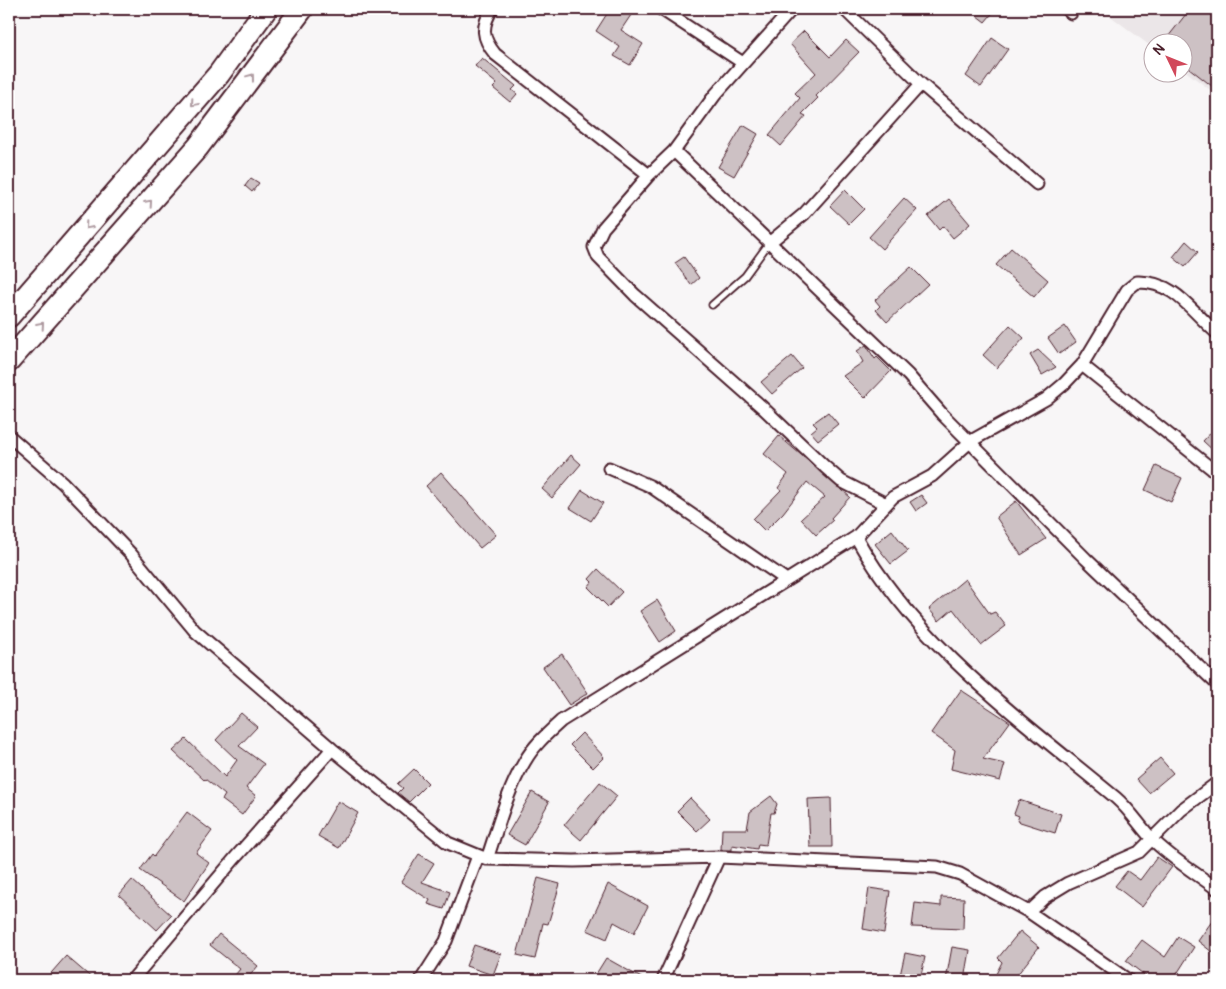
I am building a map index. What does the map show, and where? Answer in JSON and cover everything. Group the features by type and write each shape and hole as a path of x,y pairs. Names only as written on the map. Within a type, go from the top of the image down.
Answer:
{"highway":[{"path":"9,316 219,74 266,9"},
{"path":"9,361 198,147 302,9"}],"street":[{"path":"492,9 484,28 486,42 495,54 649,175"},
{"path":"661,9 743,63"},
{"path":"792,9 708,102 674,151 649,175 603,228 594,247 598,257 635,295 762,407 824,467 841,481 886,504"},
{"path":"844,9 921,84 1037,184"},
{"path":"769,243 804,214 921,84"},
{"path":"674,151 908,375 942,414 971,441 1086,559 1217,684"},
{"path":"421,980 446,941 525,761 541,739 561,721 698,637 785,579 856,536 878,516 886,504 904,491 932,476 971,441 1046,399 1082,365 1127,290 1137,282 1163,285 1217,333"},
{"path":"1082,365 1217,473"},
{"path":"9,436 63,483 131,554 195,631 332,749 441,837 483,858 574,861 719,857 937,867 960,874 1029,912 1128,980"},
{"path":"609,468 650,486 785,579"},
{"path":"856,536 878,575 940,648 1038,735 1127,807 1152,839 1217,890"},
{"path":"135,979 235,858 332,749"},
{"path":"1029,912 1045,897 1068,883 1139,852 1181,810 1217,783"},
{"path":"663,980 719,857"}],"lane":[{"path":"712,305 744,276 769,243"}],"shaded area":[{"path":"1101,9 1217,9 1217,95 1194,78 1194,32 1144,32 1144,41"}],"building":[{"path":"610,9 635,9 621,30 643,44 630,65 614,56 620,47 596,31"},
{"path":"968,9 996,9 985,22"},
{"path":"1190,9 1217,9 1217,90 1194,72 1194,32 1172,32"},
{"path":"804,31 830,57 846,40 859,52 816,96 818,98 802,114 806,116 781,146 769,135 800,98 795,93 816,73 790,44"},
{"path":"992,38 1008,49 981,87 966,76"},
{"path":"482,58 516,86 512,90 517,94 510,102 493,88 497,84 475,66"},
{"path":"743,125 758,134 734,176 718,167"},
{"path":"251,178 259,183 252,192 245,186"},
{"path":"845,190 864,209 849,224 830,206"},
{"path":"904,198 917,210 882,249 869,237"},
{"path":"949,199 970,224 953,238 943,226 939,230 928,216"},
{"path":"1186,241 1198,252 1185,267 1173,257"},
{"path":"1011,248 1048,280 1034,297 996,265"},
{"path":"684,257 699,278 691,285 675,263"},
{"path":"911,267 928,284 887,322 876,310 880,306 875,300"},
{"path":"1010,325 1024,338 997,368 983,355"},
{"path":"1065,326 1076,342 1059,354 1048,338"},
{"path":"866,345 875,359 877,357 891,371 865,398 843,376 863,362 857,351"},
{"path":"1038,350 1056,367 1042,375 1030,355"},
{"path":"792,356 802,368 772,394 761,382"},
{"path":"828,412 838,424 818,440 811,432 817,427 813,423"},
{"path":"1217,426 1217,454 1203,441"},
{"path":"779,436 850,497 831,518 833,520 816,535 801,519 825,497 807,482 783,513 765,531 753,519 781,490 778,488 788,474 764,454"},
{"path":"571,455 581,464 552,498 542,489"},
{"path":"1156,466 1182,478 1171,502 1145,490"},
{"path":"441,472 496,535 480,548 426,486"},
{"path":"582,490 603,503 591,521 570,508"},
{"path":"921,495 927,503 916,511 910,502"},
{"path":"1016,501 1046,539 1021,555 996,517"},
{"path":"892,530 908,551 891,564 875,544"},
{"path":"598,569 622,592 608,607 588,587 592,582 589,579"},
{"path":"965,579 990,614 995,612 1006,626 981,645 953,609 939,621 929,609"},
{"path":"657,600 676,631 660,642 640,611"},
{"path":"562,654 588,693 569,705 543,667"},
{"path":"961,690 1010,722 983,759 1005,764 1000,781 951,769 955,750 931,733"},
{"path":"241,713 257,727 239,746 264,764 246,788 256,796 242,815 222,800 225,795 204,780 173,751 186,739 225,777 237,760 216,740"},
{"path":"582,733 604,757 593,768 570,745"},
{"path":"1160,758 1173,773 1149,793 1136,779"},
{"path":"414,769 428,783 409,802 398,793 403,788 398,784"},
{"path":"600,782 617,796 581,840 564,825"},
{"path":"532,792 549,802 525,845 507,835"},
{"path":"771,796 777,804 774,813 771,813 766,845 758,844 757,849 732,845 732,850 721,850 722,829 747,829 750,812"},
{"path":"690,798 710,819 697,831 677,811"},
{"path":"831,798 832,847 810,847 808,799"},
{"path":"1019,800 1061,814 1055,833 1017,821 1019,816 1014,814"},
{"path":"338,801 358,813 339,848 318,836"},
{"path":"187,812 212,831 196,853 209,863 184,901 140,870 152,854 154,856"},
{"path":"419,854 434,863 422,882 450,892 444,909 428,904 430,900 401,882"},
{"path":"1157,857 1172,867 1142,907 1115,886 1127,871 1140,880"},
{"path":"538,878 560,884 548,924 543,923 535,959 517,955"},
{"path":"132,880 171,915 157,930 119,895"},
{"path":"608,884 648,906 634,933 614,922 607,939 587,930"},
{"path":"869,888 890,891 884,933 863,929"},
{"path":"941,897 964,898 963,929 912,927 915,903 941,906"},
{"path":"1217,914 1217,945 1212,952 1198,941"},
{"path":"1020,931 1039,947 1013,980 993,980 1002,962 998,958"},
{"path":"219,934 258,966 246,980 231,980 240,969 210,945"},
{"path":"1178,937 1194,947 1173,980 1151,980 1126,961 1142,940 1165,957"},
{"path":"474,945 501,954 493,975 466,966"},
{"path":"952,947 970,950 965,980 946,980"},
{"path":"905,953 925,957 920,980 899,980"},
{"path":"66,956 94,980 45,980"},
{"path":"606,958 645,980 606,980 596,974"}]}
